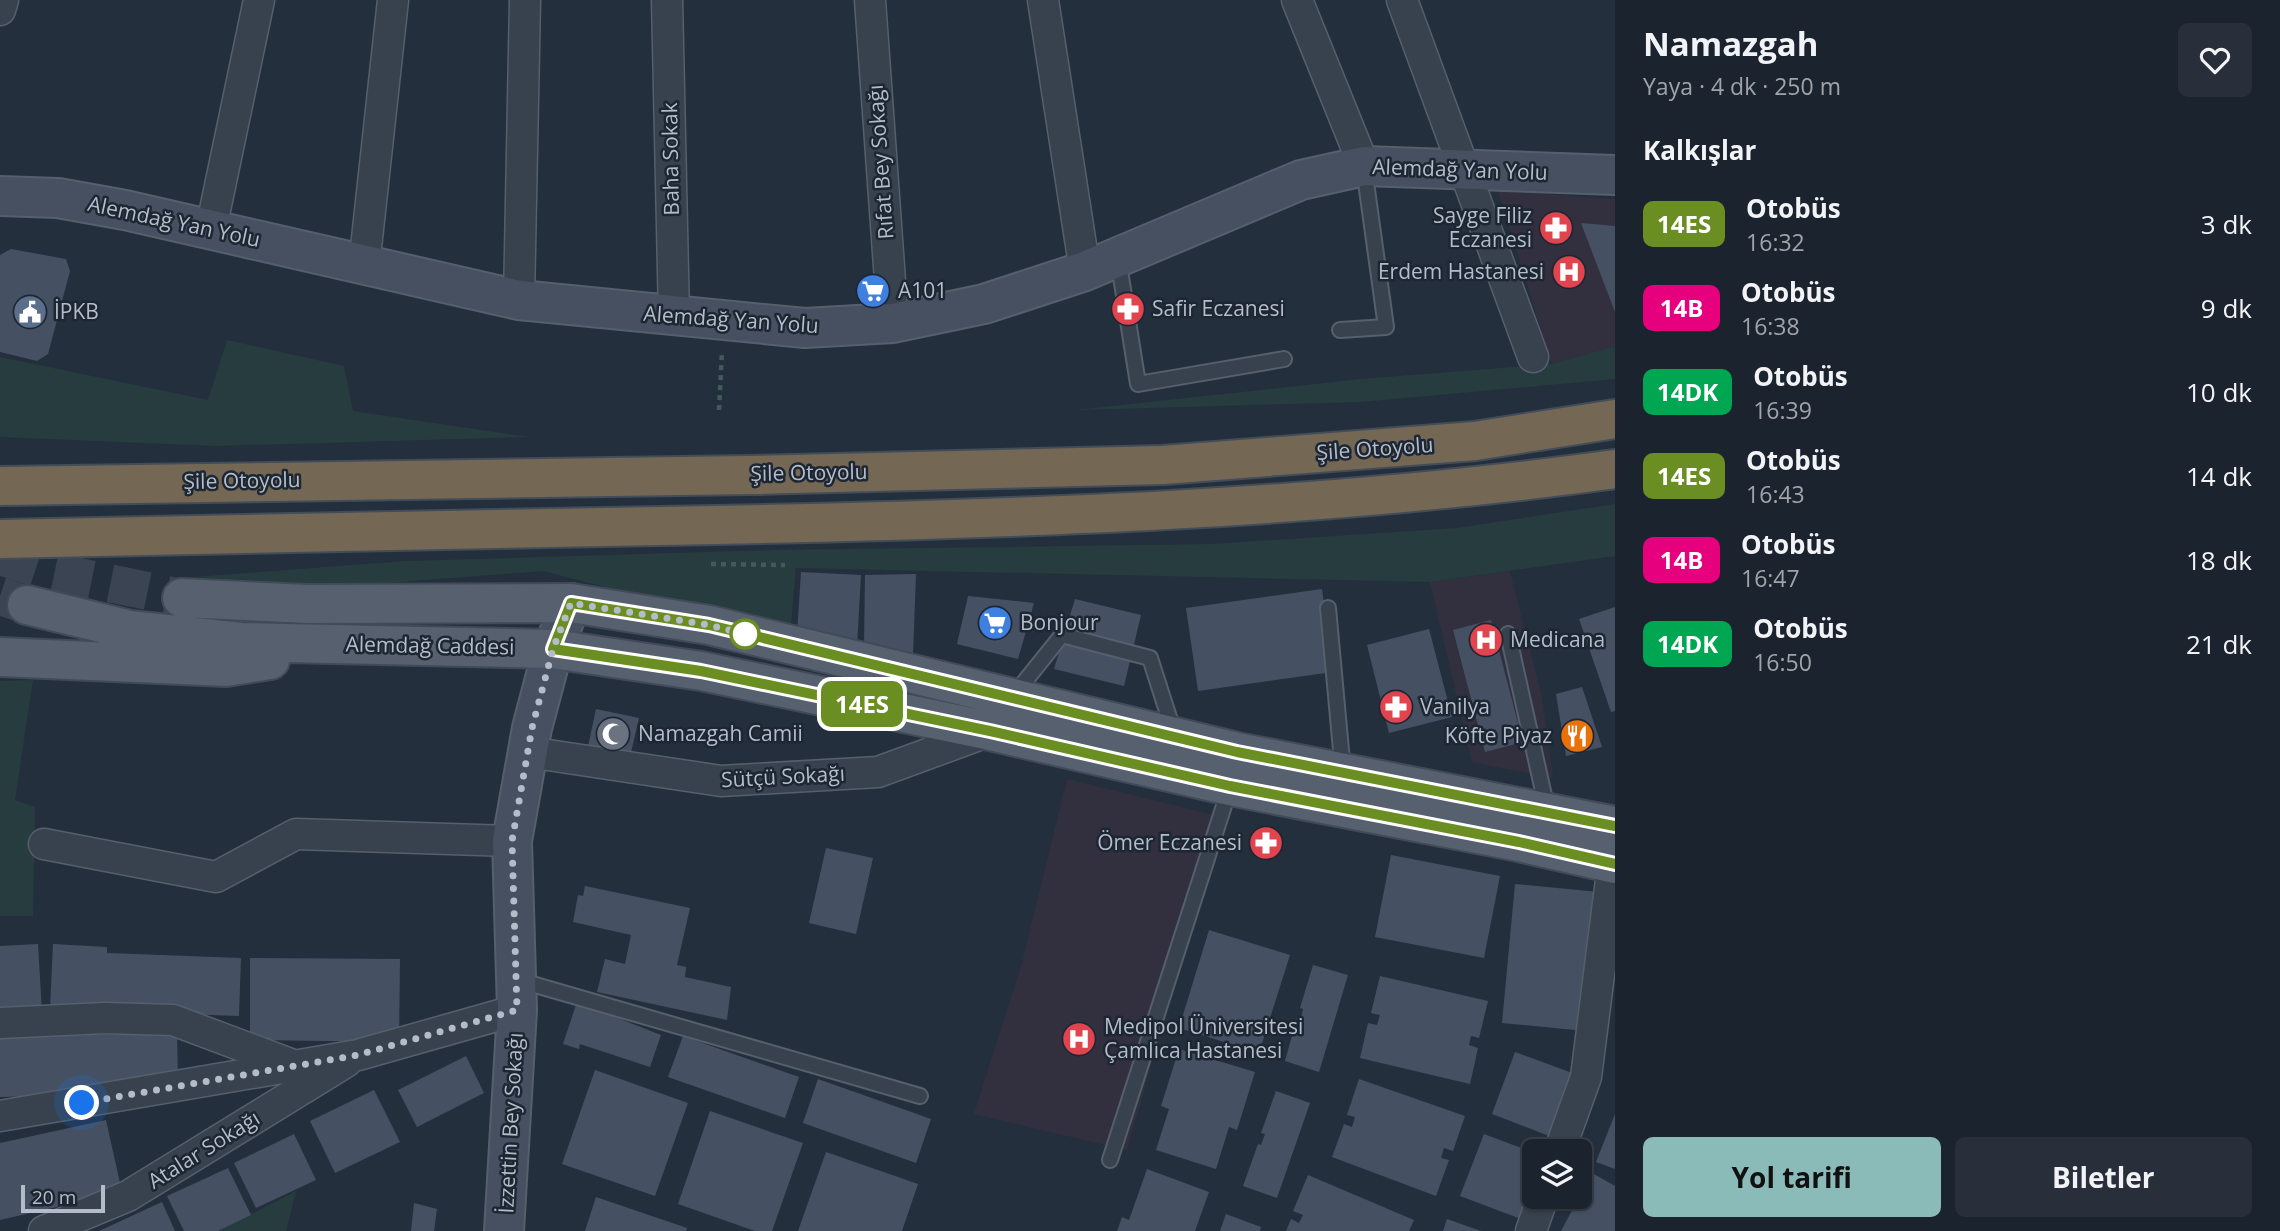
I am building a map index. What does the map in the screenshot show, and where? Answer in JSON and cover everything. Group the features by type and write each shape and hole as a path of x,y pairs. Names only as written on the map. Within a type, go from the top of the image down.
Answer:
{"highway":[{"name":"Şile Otoyolu","path":"0,486 312,479 750,475 1163,464 1475,441 1615,419"},
{"path":"0,464 312,479"},
{"path":"0,539 844,522 1176,510 1486,486 1615,469"}],"main road":[{"name":"Alemdağ Caddesi","path":"182,598 308,604 571,603 709,625 1176,737 1611,826"},
{"name":"Alemdağ Caddesi","path":"27,605 130,630 241,642 553,649 701,671 990,731 1230,786 1519,842 1614,864"},
{"path":"0,657 226,667 383,645"}],"street":[{"path":"0,10 3,0"},
{"path":"211,229 259,0"},
{"path":"363,266 393,0"},
{"path":"519,300 525,0"},
{"name":"Baha Sokak","path":"667,0 674,317"},
{"name":"Rıfat Bey Sokağı","path":"870,0 893,323"},
{"path":"1043,0 1101,264"},
{"path":"1297,0 1364,166"},
{"path":"1402,0 1533,357"},
{"name":"Alemdağ Yan Yolu","path":"0,196 58,198 211,229 519,300 805,328 893,323 984,304 1101,264 1301,180 1364,166 1615,175"},
{"name":"İzzettin Bey Sokağı","path":"504,1231 517,995 512,841 527,752 553,649 571,603"},
{"name":"Sütçü Sokağı","path":"527,752 721,781 878,772 990,731"},
{"path":"1564,1139 1586,1077 1608,965 1614,864 1611,826"},
{"path":"44,844 216,877 296,834 512,841"},
{"path":"0,1116 358,1055 517,995"},
{"path":"0,1023 105,1018 173,1020 293,1065"},
{"name":"Atalar Sokağı","path":"44,1231 128,1196 358,1055"},
{"path":"1531,1231 1539,1209"}],"lane":[{"path":"1340,330 1386,327 1364,166"},
{"path":"1101,264 1138,384 1284,359"},
{"path":"1328,608 1343,773"},
{"path":"1508,634 1548,813"},
{"path":"1012,698 1062,635 1150,658 1176,737"},
{"path":"1110,1160 1230,786"},
{"path":"517,995 920,1096"}],"path":[{"path":"719,410 723,322"},
{"path":"711,564 785,565"}],"shaded area":[{"name":"Erdem Hastanesi","path":"1498,191 1615,199 1615,346 1552,364"},
{"name":"Medicana","path":"1510,571 1542,698 1553,778 1472,762 1430,582"},
{"name":"Medipol Üniversitesi Çamlıca Hastanesi","path":"1067,779 1222,817 1127,1150 974,1114 1022,963"}],"green space":[{"path":"227,340 344,366 353,411 529,437 216,446 0,437 0,357 208,400"},
{"path":"1615,346 1615,379 1361,402 1076,410 1361,379 1552,364"},
{"path":"1615,504 1615,556 1430,582 796,568 790,635 543,571 348,586 194,577 406,561 773,550 1211,544 1457,528"},
{"path":"33,680 15,800 35,807 33,916 0,916 0,681"},
{"path":"296,1191 286,1231 219,1231"}],"building":[{"path":"1581,223 1615,226 1615,312"},
{"name":"İPKB","path":"11,249 66,259 70,271 48,354 37,361 0,352 0,255"},
{"path":"801,572 861,575 857,646 797,634"},
{"path":"916,574 913,655 864,645 865,575"},
{"path":"1322,589 1333,672 1198,691 1186,608"},
{"name":"Bonjour","path":"968,596 1034,603 1018,659 957,644"},
{"path":"1075,599 1141,615 1124,686 1054,669"},
{"path":"1615,607 1615,711 1611,712 1579,619"},
{"path":"1491,620 1523,742 1485,752 1453,630"},
{"path":"1429,629 1452,717 1389,733 1367,645"},
{"path":"1582,687 1602,747 1566,756 1556,694"},
{"name":"Namazgah Camii","path":"596,709 639,718 629,761 587,751"},
{"path":"826,848 873,858 856,934 809,923"},
{"path":"1391,855 1500,876 1484,958 1375,937"},
{"path":"1515,884 1598,892 1585,1031 1502,1023"},
{"path":"585,886 690,908 677,965 686,967 685,977 731,987 727,1020 597,992 605,959 625,964 631,935 573,922 578,895 583,896"},
{"path":"1209,930 1290,955 1259,1053 1179,1028"},
{"path":"38,944 42,1013 0,1015 0,946"},
{"path":"53,944 107,947 107,953 241,958 239,1016 50,1009"},
{"path":"250,958 400,959 399,1042 250,1040"},
{"path":"1313,965 1348,975 1319,1072 1285,1061 1297,1018 1301,1018 1303,1009 1300,1008"},
{"path":"1380,976 1488,1001 1479,1038 1471,1036 1469,1045 1478,1048 1470,1084 1360,1058 1368,1023 1377,1025 1380,1015 1371,1013"},
{"path":"577,1002 661,1035 650,1067 580,1044 579,1049 563,1044"},
{"path":"177,1033 178,1080 117,1094 0,1097 0,1037"},
{"path":"683,1036 799,1077 785,1118 668,1077"},
{"path":"1179,1049 1255,1072 1237,1130 1229,1127 1216,1169 1156,1150 1169,1109 1161,1106"},
{"path":"1515,1052 1575,1074 1552,1137 1492,1114"},
{"path":"466,1056 484,1093 417,1127 398,1090"},
{"path":"595,1070 688,1103 655,1196 562,1164"},
{"path":"818,1079 931,1119 916,1163 803,1123"},
{"path":"1359,1079 1465,1116 1453,1151 1444,1148 1441,1158 1449,1160 1436,1196 1332,1157 1344,1124 1352,1127 1355,1117 1347,1115"},
{"path":"374,1090 400,1142 335,1173 310,1121"},
{"path":"1276,1091 1310,1103 1277,1198 1243,1186 1258,1144 1261,1145 1265,1134 1261,1133"},
{"path":"710,1111 803,1143 772,1231 755,1231 678,1204"},
{"path":"1615,1114 1615,1169 1596,1162"},
{"path":"106,1120 122,1192 0,1220 0,1143"},
{"path":"294,1134 316,1180 256,1208 234,1163"},
{"path":"1484,1134 1522,1148 1522,1209 1525,1209 1521,1219 1460,1196"},
{"path":"826,1152 918,1184 902,1231 798,1231"},
{"path":"228,1168 251,1215 218,1231 184,1231 167,1196"},
{"path":"1147,1169 1209,1192 1195,1231 1117,1231 1122,1217 1129,1220"},
{"path":"1592,1173 1615,1186 1615,1231 1561,1231 1573,1209 1592,1209"},
{"path":"1308,1175 1414,1220 1409,1231 1286,1231 1291,1219 1299,1223 1303,1215 1293,1211"},
{"path":"596,1197 687,1228 686,1231 585,1231"},
{"path":"162,1202 175,1231 99,1231 149,1208"},
{"path":"414,1203 437,1209 434,1231 411,1231"},
{"path":"1226,1214 1261,1227 1260,1231 1220,1231"},
{"path":"1447,1219 1481,1231 1443,1231"}],"tunnel":[{"path":"0,556 40,569 182,598"},
{"path":"0,596 27,605"}],"bus line":[{"name":"14ES","path":"1615,826 1237,752 709,625 571,603 553,649 701,671 990,731 1230,786 1519,842 1615,864"}],"place":[{"name":"Sayge Filiz Eczanesi","path":"1556,228"},
{"name":"Erdem Hastanesi","path":"1569,272"},
{"name":"A101","path":"873,291"},
{"name":"Safir Eczanesi","path":"1128,309"},
{"name":"İPKB","path":"30,312"},
{"name":"Bonjour","path":"995,623"},
{"name":"Medicana","path":"1486,640"},
{"name":"Vanilya","path":"1396,707"},
{"name":"Namazgah Camii","path":"613,734"},
{"name":"Köfte Piyaz","path":"1577,736"},
{"name":"Ömer Eczanesi","path":"1266,843"},
{"name":"Medipol Üniversitesi Çamlıca Hastanesi","path":"1079,1039"}],"route":[{"path":"82,1103 358,1055 517,1010 512,841 532,728 553,649 571,603 709,625 753,636 745,634"}]}
